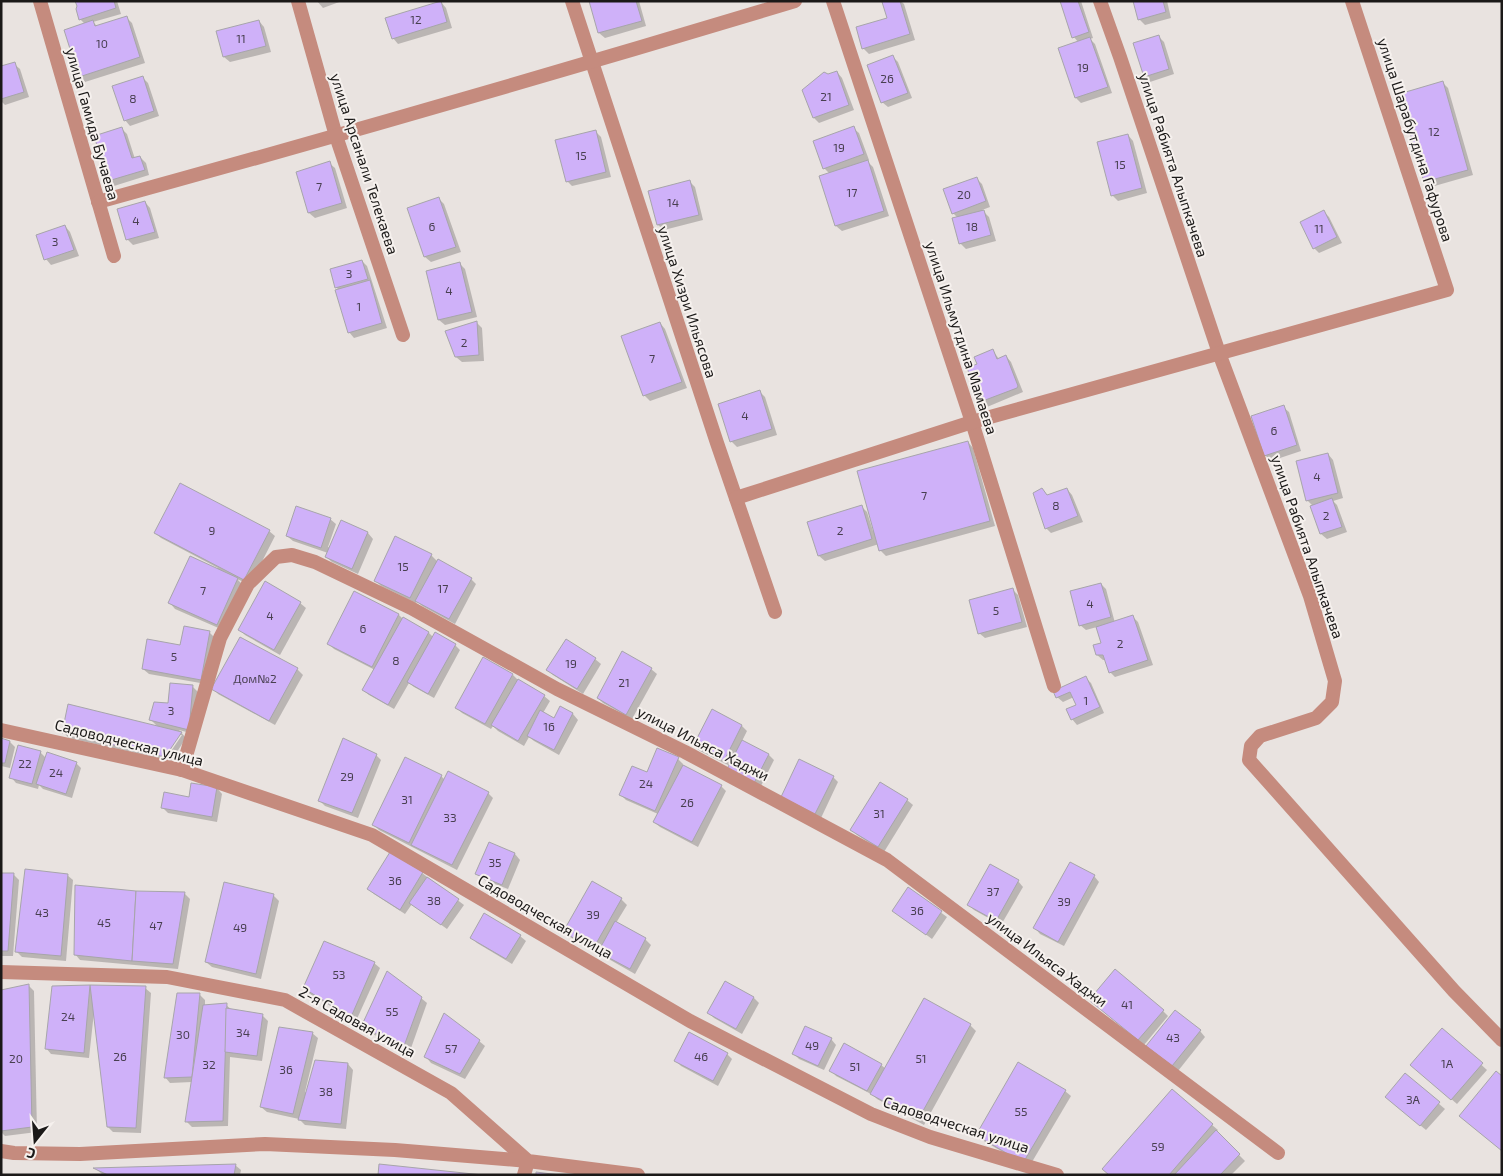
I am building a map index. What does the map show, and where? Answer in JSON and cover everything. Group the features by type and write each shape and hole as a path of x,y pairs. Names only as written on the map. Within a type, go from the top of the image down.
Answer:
{"street":[{"name":"улица Гамида Бучаева","path":"40,1 114,256"},
{"name":"улица Арсанали Телекаева","path":"298,1 336,136 403,334"},
{"name":"улица Хизри Ильясова","path":"572,1 591,63 775,612"},
{"path":"98,202 591,63 794,1"},
{"name":"улица Ильмутдина Мамаева","path":"833,1 972,422 1054,686"},
{"name":"улица Рабията Алыпкачева","path":"1100,1 1219,353 1310,596 1334,681 1332,702 1316,718 1260,736 1251,746 1249,760 1454,992 1502,1040"},
{"name":"улица Шарабутдина Гафурова","path":"1219,353 1447,290 1352,1"},
{"path":"736,498 972,422 1219,353"},
{"name":"улица Ильяса Хаджи","path":"182,770 220,638 248,584 276,557 292,555 315,562 411,608 557,689 685,752 887,860 1278,1153"},
{"name":"Садоводческая улица","path":"1,730 182,770 372,835 690,1021 871,1114 930,1137 1057,1175"},
{"name":"2-я Садовая улица","path":"1,972 167,977 285,1000 451,1093 528,1161"},
{"path":"1,1151 14,1153 80,1154 265,1144 395,1150 528,1161 638,1175"},
{"path":"524,1175 528,1161"}],"building":[{"path":"75,1 114,1 116,8 79,20"},
{"path":"441,1 447,22 392,39 385,18"},
{"path":"589,1 636,1 642,21 598,33"},
{"path":"900,1 910,34 862,49 856,27 887,18 882,2"},
{"path":"1060,1 1078,1 1089,32 1072,38"},
{"path":"1133,1 1163,1 1166,12 1138,20"},
{"path":"127,16 140,57 79,77 64,30 93,20 95,26"},
{"path":"259,20 266,46 223,57 216,31"},
{"path":"1159,35 1169,69 1144,77 1133,43"},
{"path":"1090,37 1108,87 1075,98 1058,48"},
{"path":"893,55 908,93 881,103 867,65"},
{"path":"15,62 24,92 1,99 1,66"},
{"path":"837,71 849,105 813,118 802,90 824,72 828,74"},
{"path":"143,76 154,111 124,121 112,86"},
{"path":"1443,81 1468,170 1424,182 1399,94"},
{"path":"854,126 864,154 823,169 813,141"},
{"path":"122,127 132,158 140,156 145,170 108,181 94,136"},
{"path":"596,130 606,172 566,182 555,140"},
{"path":"1128,134 1142,188 1111,196 1097,142"},
{"path":"868,160 884,211 835,226 819,176"},
{"path":"330,161 342,203 308,213 296,172"},
{"path":"977,177 986,201 952,214 943,189"},
{"path":"690,180 699,215 657,225 648,191"},
{"path":"439,197 456,247 424,257 407,208"},
{"path":"145,201 155,232 126,240 117,209"},
{"path":"984,210 991,235 959,244 952,218"},
{"path":"1324,210 1337,237 1313,249 1300,222"},
{"path":"65,225 74,250 44,260 36,235"},
{"path":"362,260 368,279 335,288 330,269"},
{"path":"460,262 472,312 438,320 426,271"},
{"path":"370,280 382,323 348,333 335,290"},
{"path":"477,321 479,355 455,357 445,331"},
{"path":"660,322 682,382 643,396 621,336"},
{"path":"993,349 997,359 1006,355 1018,386 980,402 967,368 977,364 974,357"},
{"path":"760,390 772,429 730,442 718,404"},
{"path":"1284,405 1297,445 1264,456 1251,416"},
{"path":"968,441 990,521 879,551 857,471"},
{"path":"1328,453 1338,493 1306,501 1296,461"},
{"path":"180,483 270,530 244,580 154,533"},
{"path":"1042,488 1047,495 1067,488 1078,516 1045,529 1033,493"},
{"path":"1332,498 1342,527 1320,534 1310,506"},
{"path":"862,505 872,539 818,556 807,522"},
{"path":"296,506 331,518 321,548 286,536"},
{"path":"341,520 368,532 352,569 325,557"},
{"path":"395,536 432,554 410,598 374,581"},
{"path":"190,556 238,578 217,625 168,603"},
{"path":"438,559 472,578 449,619 415,601"},
{"path":"265,581 301,602 274,650 238,630"},
{"path":"1101,583 1111,617 1079,626 1070,591"},
{"path":"1013,588 1022,622 978,634 969,600"},
{"path":"354,591 399,614 372,667 327,644"},
{"path":"1133,615 1148,660 1109,673 1103,655 1096,655 1093,645 1101,643 1096,627"},
{"path":"403,617 429,632 388,705 362,690"},
{"path":"184,626 210,631 201,680 142,669 147,639 180,645"},
{"path":"435,632 456,644 428,694 407,682"},
{"path":"240,637 298,668 269,721 211,689"},
{"path":"566,639 596,658 577,689 546,670"},
{"path":"622,651 652,668 626,715 597,698"},
{"path":"483,657 513,674 485,724 455,708"},
{"path":"1086,676 1100,707 1071,720 1066,709 1076,705 1070,692 1056,698 1053,691"},
{"path":"518,679 545,695 518,741 491,725"},
{"path":"170,683 193,685 189,730 149,720 154,702 168,703"},
{"path":"68,704 182,732 165,757 62,733"},
{"path":"560,706 573,713 554,750 527,736 540,710 554,718"},
{"path":"712,709 742,725 724,761 693,746"},
{"path":"1,738 10,741 5,763 1,763"},
{"path":"343,738 377,754 352,813 318,801"},
{"path":"742,740 769,754 754,783 727,769"},
{"path":"18,745 41,751 32,784 9,778"},
{"path":"657,748 679,757 655,811 619,795 632,766 647,772"},
{"path":"47,752 77,762 66,794 36,784"},
{"path":"405,757 442,775 409,843 372,825"},
{"path":"799,759 834,776 815,814 781,797"},
{"path":"683,765 722,785 692,842 653,822"},
{"path":"448,771 489,792 452,865 411,845"},
{"path":"880,782 908,799 878,847 850,830"},
{"path":"191,783 217,787 212,817 161,808 164,792 189,797"},
{"path":"489,842 515,853 502,885 475,874"},
{"path":"390,852 423,872 400,910 367,889"},
{"path":"1070,862 1095,875 1058,942 1033,928"},
{"path":"990,864 1019,880 996,921 967,905"},
{"path":"25,869 68,874 61,956 15,952"},
{"path":"1,873 14,873 8,951 1,951"},
{"path":"427,877 459,899 441,925 409,903"},
{"path":"592,881 622,898 593,949 563,932"},
{"path":"224,882 274,894 256,974 205,962"},
{"path":"75,885 136,891 132,961 74,955"},
{"path":"908,887 942,911 926,935 892,911"},
{"path":"136,891 185,892 173,964 132,961"},
{"path":"484,913 521,935 506,959 470,938"},
{"path":"615,921 646,938 630,969 598,952"},
{"path":"324,941 375,962 351,1017 303,988"},
{"path":"1115,969 1164,1010 1138,1040 1089,1000"},
{"path":"387,971 422,997 404,1046 361,1027"},
{"path":"725,981 754,997 736,1029 707,1013"},
{"path":"29,984 32,1127 1,1131 1,990"},
{"path":"90,985 146,986 136,1128 107,1127"},
{"path":"90,985 84,1053 45,1049 52,986"},
{"path":"177,993 200,993 192,1077 164,1078"},
{"path":"924,998 971,1024 918,1120 870,1094"},
{"path":"227,1003 223,1121 185,1122 203,1005"},
{"path":"226,1008 263,1014 257,1056 225,1052"},
{"path":"1175,1010 1201,1030 1172,1066 1146,1046"},
{"path":"444,1013 480,1040 460,1074 424,1057"},
{"path":"805,1026 832,1038 818,1066 792,1054"},
{"path":"279,1027 313,1032 293,1114 260,1107"},
{"path":"1442,1028 1483,1063 1451,1100 1410,1065"},
{"path":"689,1032 728,1053 713,1081 674,1061"},
{"path":"844,1043 882,1064 867,1091 829,1071"},
{"path":"315,1060 348,1063 341,1124 298,1120"},
{"path":"1018,1062 1066,1090 1023,1163 976,1135"},
{"path":"1496,1071 1502,1076 1502,1151 1459,1116"},
{"path":"1405,1073 1440,1102 1420,1126 1385,1097"},
{"path":"1172,1089 1213,1124 1169,1175 1109,1175 1102,1169"},
{"path":"1216,1130 1240,1154 1220,1175 1174,1175"},
{"path":"236,1164 234,1175 108,1175 93,1168"},
{"path":"379,1164 483,1175 378,1175"},
{"path":"536,1172 560,1175 536,1175"}]}
